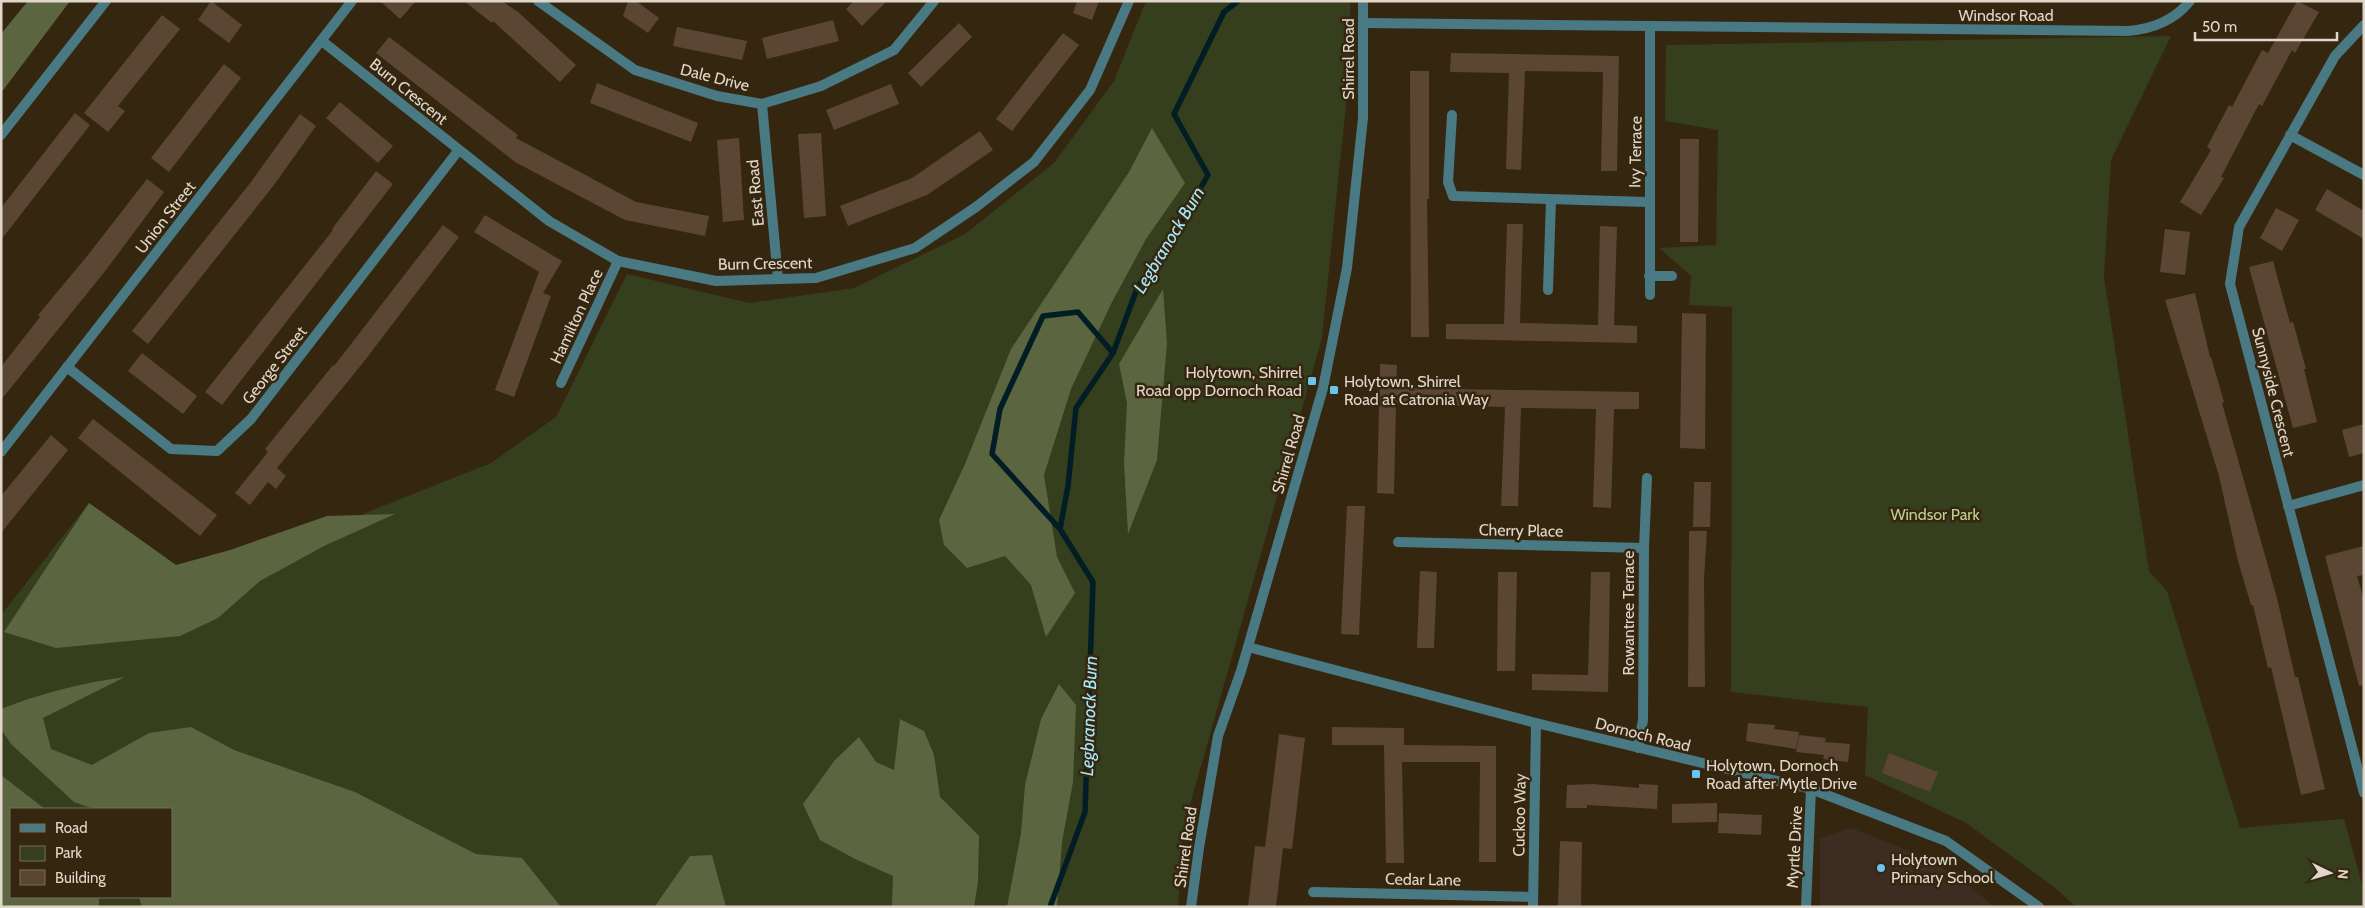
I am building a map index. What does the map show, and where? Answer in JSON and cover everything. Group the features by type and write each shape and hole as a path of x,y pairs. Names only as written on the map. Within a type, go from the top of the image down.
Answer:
{"street":[{"path":"1,135 106,1"},
{"name":"Union Street","path":"1,452 352,1"},
{"name":"Dale Drive","path":"538,1 634,70 717,96 762,104 822,86 894,50 934,1"},
{"name":"Burn Crescent","path":"322,41 381,86 458,151 549,221 618,261 716,281 816,278 915,248 976,208 1034,162 1090,90 1129,1"},
{"name":"Shirrel Road","path":"1191,907 1198,848 1218,736 1248,647 1323,388 1348,268 1363,118 1363,1"},
{"name":"Windsor Road","path":"1363,23 1650,28 2128,31 2143,30 2168,21 2190,1"},
{"name":"Sunnyside Crescent","path":"2364,25 2335,56 2239,227 2230,284 2364,793"},
{"name":"Ivy Terrace","path":"1650,28 1651,130 1648,202 1650,295"},
{"name":"East Road","path":"762,104 778,279"},
{"path":"1452,115 1448,182 1453,196 1648,202"},
{"path":"2290,135 2364,175"},
{"name":"George Street","path":"67,367 171,449 217,451 251,419 458,151"},
{"path":"1548,290 1551,200"},
{"name":"Hamilton Place","path":"561,383 618,261"},
{"path":"1649,276 1672,276"},
{"name":"Rowantree Terrace","path":"1638,748 1643,720 1644,548 1647,478"},
{"path":"2288,506 2364,486"},
{"name":"Cherry Place","path":"1398,542 1644,548"},
{"name":"Dornoch Road","path":"1248,647 1536,723 1811,789 1946,841 2039,907"},
{"name":"Cuckoo Way","path":"1533,902 1536,723"},
{"name":"Myrtle Drive","path":"1806,907 1811,789"},
{"name":"Cedar Lane","path":"1313,892 1533,902"}],"shaded area":[{"name":"Holytown Primary School","path":"1851,828 1922,856 1963,880 1994,907 1820,907 1820,838"}],"green space":[{"path":"28,1 70,1 1,93 1,34"},
{"path":"1146,1 1350,1 1351,55 1322,338 1183,830 1178,907 1,907 1,615 89,503 187,573 340,523 491,463 556,417 627,274 749,303 854,288 965,234 1054,163 1114,81"},
{"name":"Windsor Park","path":"2171,36 2111,160 2104,277 2149,571 2167,591 2240,828 2344,819 2364,891 2364,907 2076,907 2054,887 1966,823 1865,775 1868,707 1731,692 1732,307 1689,305 1691,276 1659,248 1716,245 1718,130 1665,121 1666,45"},
{"path":"1152,128 1185,183 1146,239 1111,304 1071,389 1044,475 1057,557 1075,593 1046,637 1031,585 1005,556 967,568 944,545 939,520 965,464 1011,349 1129,172"},
{"path":"1163,289 1167,343 1157,460 1128,534 1124,463 1127,403 1119,364"},
{"path":"89,503 176,565 230,550 327,516 395,514 324,546 260,581 218,618 180,636 56,648 4,632"},
{"path":"125,677 43,718 51,749 92,765 149,733 191,727 234,750 355,792 476,854 522,858 561,907 142,907 139,898 172,898 172,808 91,808 74,802 11,744 1,729 1,709 62,689"},
{"path":"1059,684 1076,705 1073,782 1062,842 1057,907 1007,907 1021,833 1025,785 1041,719"},
{"path":"900,719 924,731 934,755 940,797 979,836 978,882 974,907 892,907 893,876 855,859 820,840 803,804 835,760 859,737 876,762 894,770"},
{"path":"1,775 44,808 10,808 10,898 99,898 99,907 1,907"},
{"path":"712,855 726,907 650,907 655,906 690,856"}],"building":[{"path":"211,1 242,25 229,43 198,20"},
{"path":"380,1 416,1 400,19"},
{"path":"464,1 502,1 518,12 576,65 560,82 493,21 492,23"},
{"path":"628,1 636,1 659,18 648,33 623,16"},
{"path":"854,1 887,1 862,26 846,9"},
{"path":"1077,1 1099,1 1092,20 1073,13"},
{"path":"2297,1 2319,12 2295,53 2292,50 2262,106 2259,104 2221,177 2224,178 2201,215 2180,202 2211,150 2207,147 2229,105 2232,107 2262,50 2268,53"},
{"path":"162,15 180,29 118,106 125,111 108,132 84,113"},
{"path":"833,20 839,41 767,59 762,38"},
{"path":"959,23 972,37 921,87 908,73"},
{"path":"677,27 747,41 742,60 673,46"},
{"path":"1063,33 1079,45 1012,131 996,119"},
{"path":"389,37 518,135 516,138 636,202 709,216 705,236 625,220 515,162 376,53"},
{"path":"1451,53 1619,56 1617,171 1601,171 1603,72 1525,71 1521,170 1506,169 1509,73 1450,72"},
{"path":"224,64 241,78 169,172 151,158"},
{"path":"1410,71 1429,71 1429,199 1427,199 1429,337 1411,337"},
{"path":"597,83 698,123 691,142 590,103"},
{"path":"891,84 899,104 834,130 826,110"},
{"path":"340,102 393,146 378,163 326,118"},
{"path":"75,113 90,125 1,240 1,208"},
{"path":"300,114 316,126 274,185 148,344 132,331 251,182"},
{"path":"980,131 993,150 927,195 848,226 840,206 912,178"},
{"path":"821,133 826,216 804,218 798,134"},
{"path":"739,138 744,220 723,222 717,140"},
{"path":"1680,139 1699,139 1698,242 1680,242"},
{"path":"376,171 393,184 222,405 205,392 333,230"},
{"path":"147,179 164,192 106,270 1,400 1,367 40,317 38,315"},
{"path":"2327,189 2364,211 2364,239 2315,210"},
{"path":"2276,208 2299,220 2282,251 2260,238"},
{"path":"485,215 562,261 543,293 551,296 514,397 495,390 539,272 474,232"},
{"path":"1507,224 1523,224 1520,323 1598,325 1600,226 1617,227 1614,325 1637,326 1637,343 1446,339 1446,324 1504,324"},
{"path":"443,225 459,237 362,364 277,468 286,476 276,489 268,482 250,505 235,493 268,452 265,449 334,366"},
{"path":"2165,229 2190,232 2185,275 2160,272"},
{"path":"2273,261 2290,323 2293,322 2306,369 2304,369 2317,422 2293,428 2249,267"},
{"path":"2195,293 2210,357 2224,402 2222,403 2277,598 2295,677 2298,677 2325,789 2301,795 2271,667 2268,668 2253,605 2251,605 2238,561 2219,476 2165,300"},
{"path":"1682,313 1706,314 1705,449 1680,448"},
{"path":"142,353 197,396 183,414 128,371"},
{"path":"1380,364 1397,365 1396,388 1639,392 1639,409 1614,409 1611,508 1593,507 1596,409 1521,408 1518,506 1501,506 1505,407 1396,404 1394,494 1377,493"},
{"path":"93,419 217,515 200,536 78,438"},
{"path":"2364,424 2364,453 2349,457 2342,430"},
{"path":"51,435 68,450 1,533 1,496"},
{"path":"1694,482 1711,482 1710,527 1693,527"},
{"path":"1347,506 1365,506 1359,635 1341,634"},
{"path":"1689,531 1707,531 1704,578 1705,687 1688,687"},
{"path":"2364,546 2364,575 2357,576 2364,600 2364,685 2359,686 2325,556"},
{"path":"1420,571 1437,572 1434,648 1417,648"},
{"path":"1498,572 1517,572 1515,671 1497,671"},
{"path":"1591,572 1610,572 1608,692 1532,690 1532,674 1588,675"},
{"path":"1748,723 1775,725 1774,729 1799,732 1796,749 1746,741"},
{"path":"1332,727 1404,728 1404,745 1496,746 1496,862 1479,862 1480,762 1402,762 1404,863 1386,863 1384,745 1332,745"},
{"path":"1279,734 1305,738 1292,849 1283,848 1276,907 1248,907 1255,846 1265,847"},
{"path":"1799,735 1826,738 1825,742 1850,744 1848,762 1823,759 1824,755 1796,752"},
{"path":"1889,753 1938,772 1930,792 1882,773"},
{"path":"1592,784 1639,788 1639,784 1658,785 1657,809 1587,805 1587,808 1566,808 1567,785"},
{"path":"1717,803 1717,822 1672,823 1672,804"},
{"path":"1719,813 1762,815 1761,835 1718,833"},
{"path":"1560,841 1582,842 1581,907 1558,907"}],"waterway":[{"name":"Legbranock Burn","path":"1060,529 992,454 1000,409 1043,316 1078,312 1113,353 1138,286 1160,259 1208,175 1174,114 1224,12 1238,1"},
{"name":"Legbranock Burn","path":"1050,907 1085,812 1093,582 1060,529 1068,486 1076,408 1113,353"}],"place":[{"name":"Holytown, Shirrel Road opp Dornoch Road","path":"1312,381"},
{"name":"Holytown, Shirrel Road at Catronia Way","path":"1334,390"},
{"name":"Holytown, Dornoch Road after Mytle Drive","path":"1696,774"},
{"name":"Holytown Primary School","path":"1881,868"}]}
